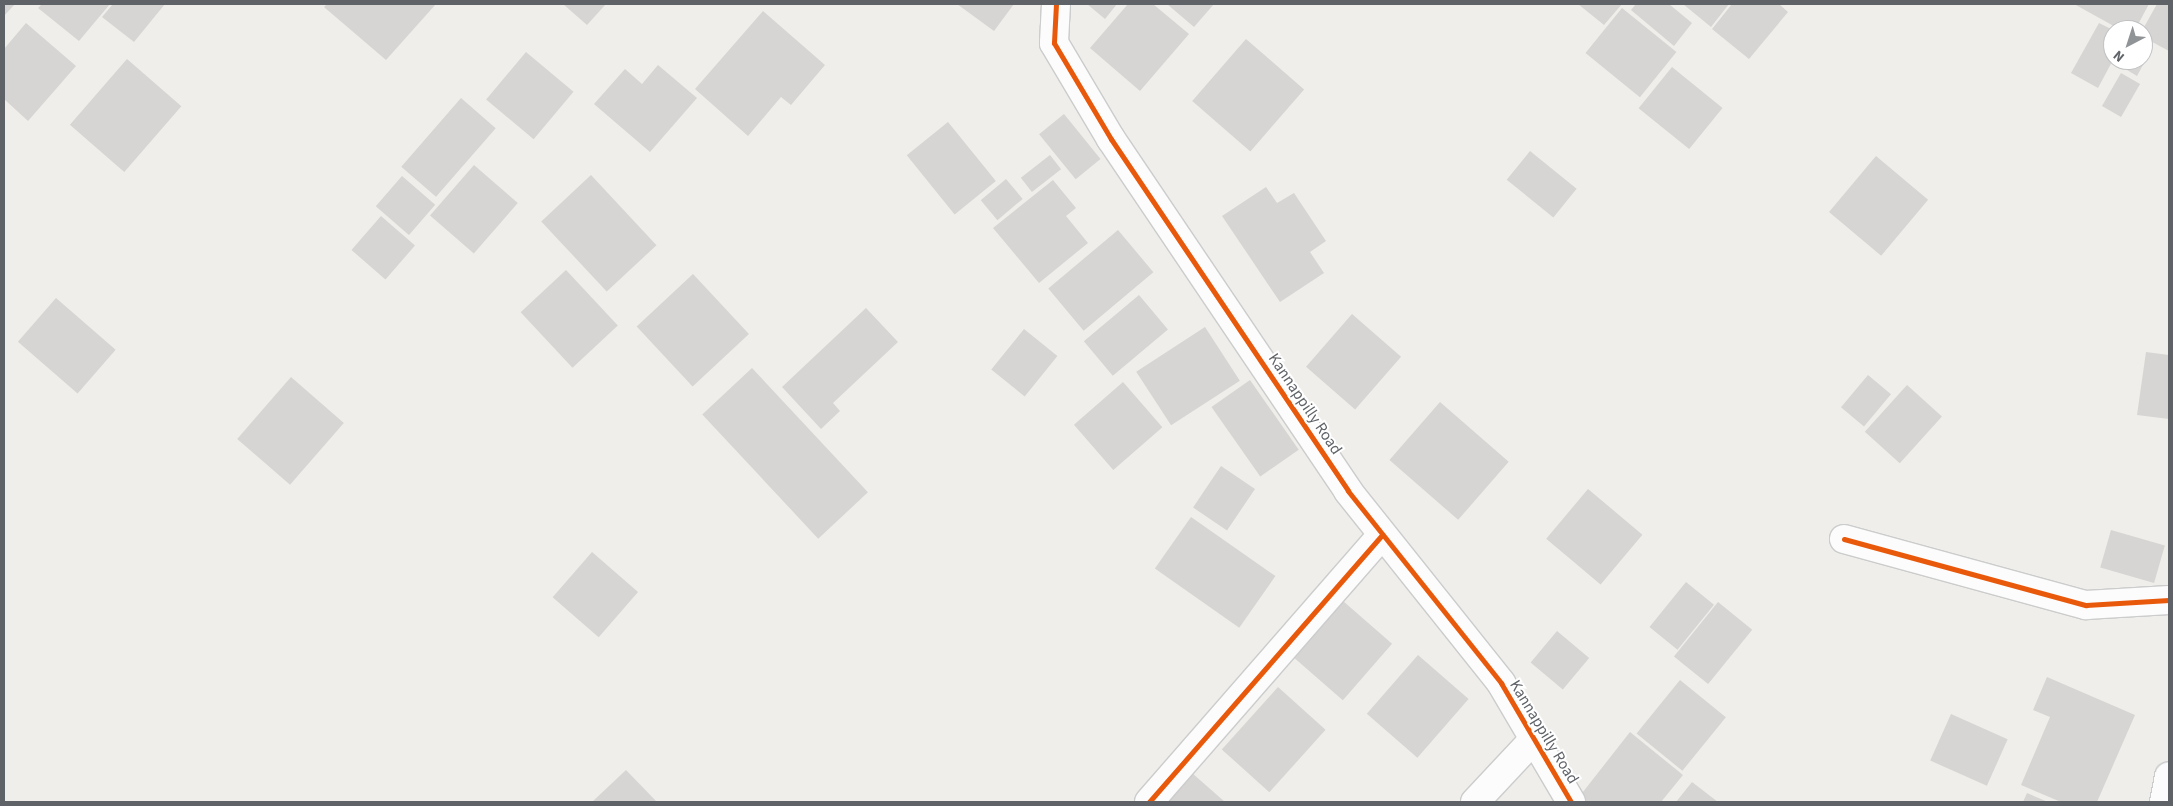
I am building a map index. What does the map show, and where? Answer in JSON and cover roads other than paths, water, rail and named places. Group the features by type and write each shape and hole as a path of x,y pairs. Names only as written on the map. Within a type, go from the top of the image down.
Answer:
{"street":[{"name":"Kannappilly Road","path":"1056,4 1054,43 1111,139 1381,536 1501,683 1571,802"},
{"path":"1149,802 1381,536"},
{"path":"1844,539 2086,605 2169,600"},
{"path":"1475,802 1534,739"},
{"path":"2164,802 2169,776"}]}
